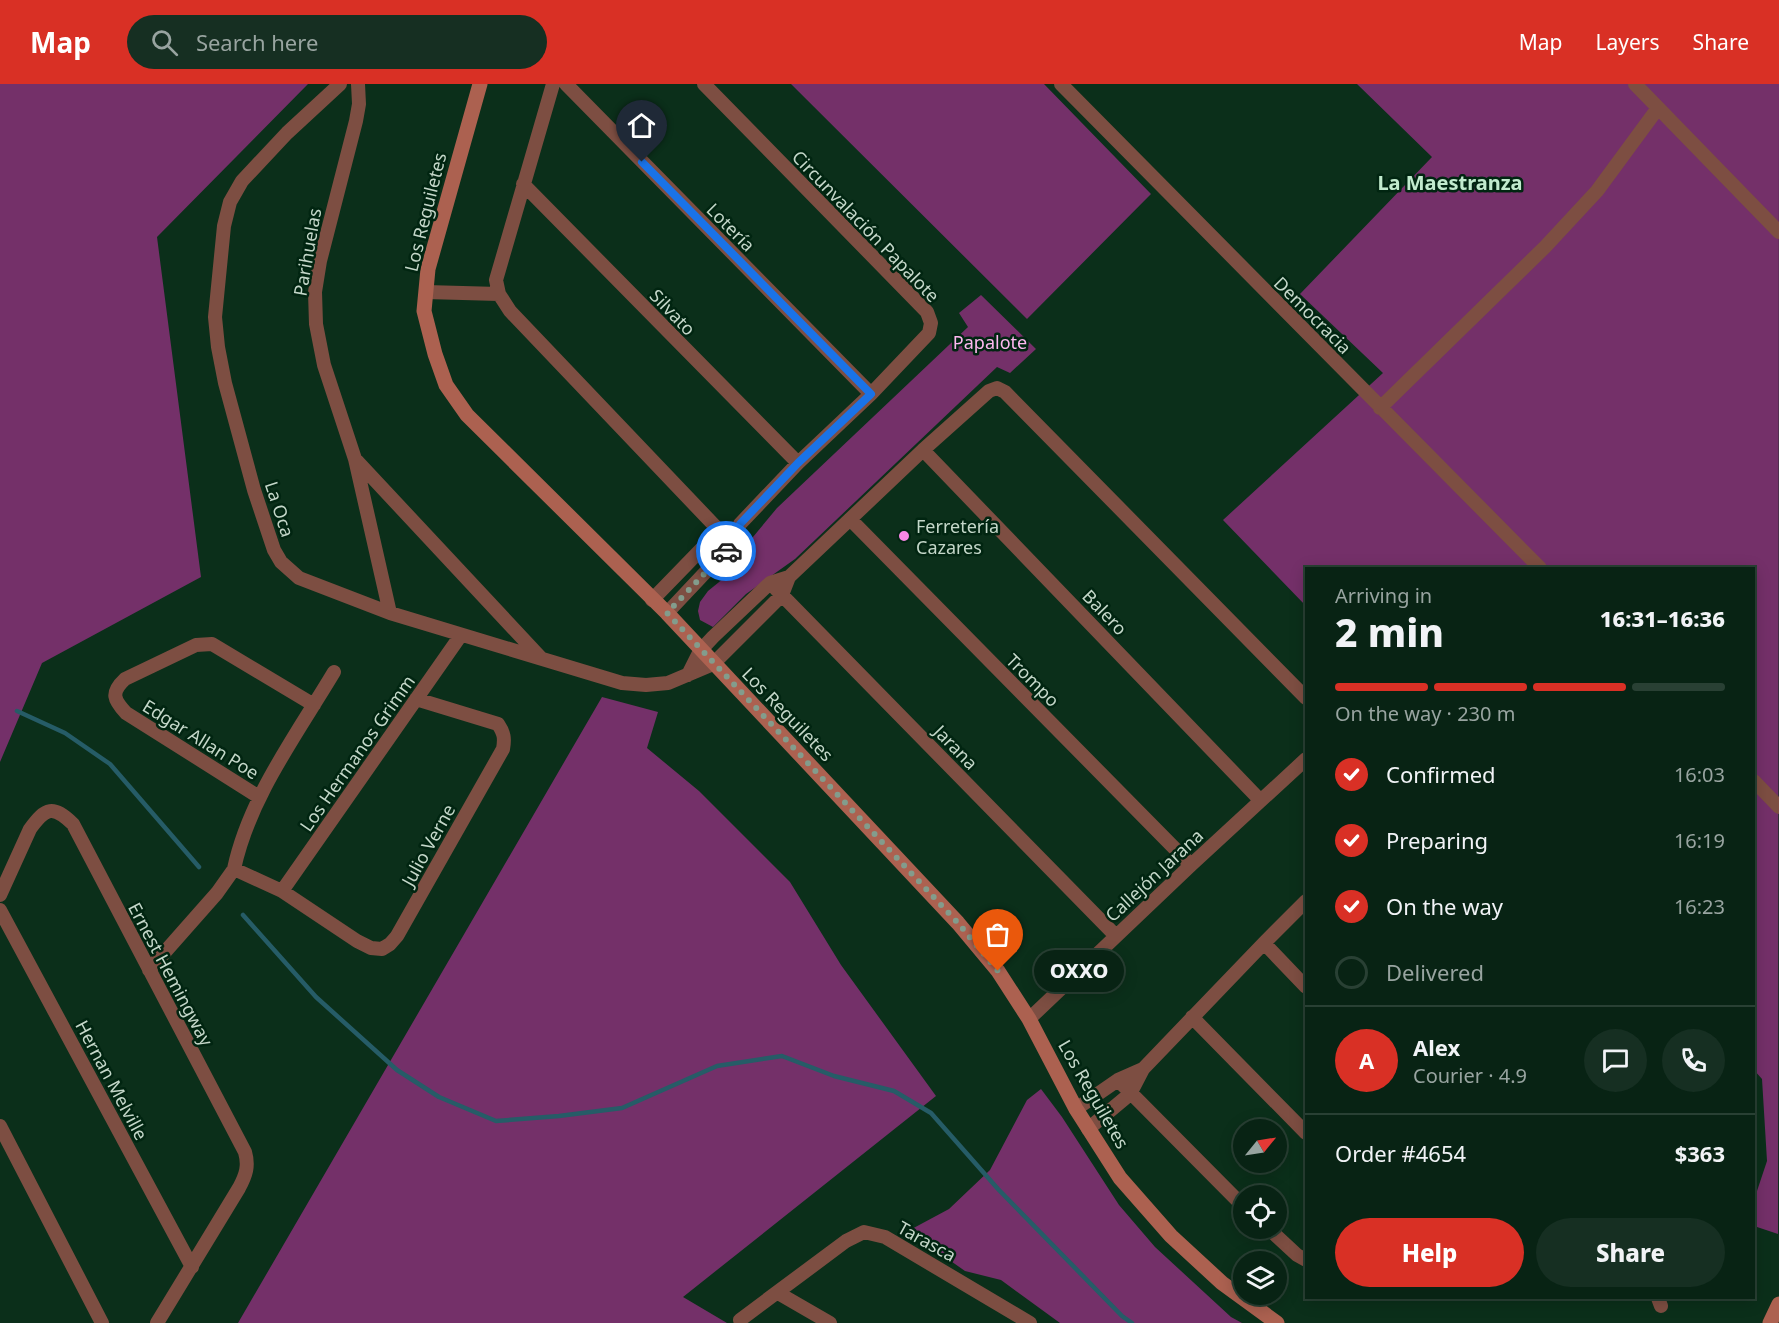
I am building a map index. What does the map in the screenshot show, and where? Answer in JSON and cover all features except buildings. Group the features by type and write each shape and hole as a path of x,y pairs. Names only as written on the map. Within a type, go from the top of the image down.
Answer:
{"street":[{"name":"La Oca","path":"340,84 242,180 231,202 224,226 215,317 225,383 267,532 281,562 299,578 390,613 622,682 646,685 668,682 714,664"},
{"name":"Parihuelas","path":"358,84 359,104 356,121 326,232 315,292 316,324 324,365 355,459 390,613"},
{"name":"Los Reguiletes","path":"480,84 428,269 424,311 446,385 467,415 667,613 700,651 958,923 998,971 1029,1019 1076,1109 1120,1178 1172,1236 1222,1283 1277,1323"},
{"path":"553,84 496,280 499,294 510,311 732,544 667,613"},
{"name":"Lotería","path":"566,84 871,394"},
{"name":"Circunvalación Papalote","path":"704,84 927,312 931,322 929,333 740,524 732,544"},
{"name":"Democracia","path":"1061,84 1539,567"},
{"path":"1635,84 1779,232"},
{"path":"1380,408 1495,298 1598,191 1658,108"},
{"name":"Silvato","path":"523,184 798,463"},
{"path":"426,292 499,294"},
{"path":"688,675 700,651 770,583 789,577 923,450 989,391 997,388 1005,392 1305,697"},
{"name":"Balero","path":"923,450 1260,800"},
{"name":"Parihuelas","path":"355,459 541,658"},
{"name":"Trompo","path":"850,519 1191,865"},
{"name":"Circunvalación Papalote","path":"719,531 740,524"},
{"path":"652,600 719,531"},
{"path":"714,664 783,595 789,577"},
{"name":"Jarana","path":"770,583 1116,936"},
{"name":"Los Hermanos Grimm","path":"282,891 461,635"},
{"name":"Edgar Allan Poe","path":"260,797 126,713 117,703 115,694 118,686 125,679 196,645 212,644 314,705"},
{"path":"149,970 217,893 234,869 244,832 260,797 334,672"},
{"name":"Julio Verne","path":"282,891 371,948 382,949 390,945 397,936 503,749 505,740 498,724 416,699"},
{"name":"Callejón Jarana","path":"1029,1019 1305,760"},
{"path":"1755,782 1779,807"},
{"name":"Ernest Hemingway","path":"0,896 30,829 44,812 55,810 62,814 73,824 248,1161 246,1173 239,1188 192,1266"},
{"path":"234,869 282,891"},
{"path":"1088,1129 1130,1094 1143,1069 1305,903"},
{"name":"Hernan Melville","path":"0,910 192,1266"},
{"path":"1264,943 1305,986"},
{"path":"1192,1017 1305,1132"},
{"path":"1076,1109 1118,1080 1143,1069"},
{"path":"1118,1080 1233,1196"},
{"path":"0,1126 102,1323"},
{"name":"Tarasca","path":"740,1320 846,1241 864,1232 885,1237 1030,1323"},
{"path":"1280,1239 1305,1259"},
{"path":"157,1323 192,1266"},
{"path":"778,1293 830,1323"},
{"path":"1770,1323 1779,1304"}],"green space":[{"path":"0,84 308,84 157,237 201,577 42,663 0,762"},
{"path":"791,84 1044,84 1151,194 1027,319"},
{"path":"1357,84 1779,84 1778,1234 1755,1226 1755,1197 1767,1161 1762,1079 1755,1071 1755,567 1305,567 1305,605 1223,520 1383,373 1300,294 1432,157"},
{"name":"Papalote","path":"981,295 1036,349 1010,373 997,367 795,559 746,594 713,627 700,620 698,611 700,602 708,591 724,578 733,561 777,508 968,327 959,313"},
{"path":"602,697 658,712 647,748 699,791 790,882 841,965 936,1096 683,1297 727,1323 238,1323"},
{"path":"1041,1089 1062,1117 1119,1205 1155,1247 1231,1317 1242,1323 1060,1323 1001,1280 965,1271 908,1231 949,1209 990,1170 1027,1100"}],"waterway":[{"path":"17,711 65,733 110,764 199,867"},
{"path":"243,915 316,997 397,1070 439,1097 496,1121 622,1108 717,1066 782,1056 834,1076 894,1091 931,1113 998,1189 1122,1316 1132,1323"}],"way so far":[{"path":"726,551 667,613 700,651 908,868 998,971"}],"place":[{"name":"Ferretería Cazares","path":"904,536"},
{"name":"OXXO","path":"998,971"}],"district":[{"name":"La Maestranza","path":"1450,182"}],"route":[{"path":"642,162 871,394 798,463 740,524 732,544 726,551"}]}
